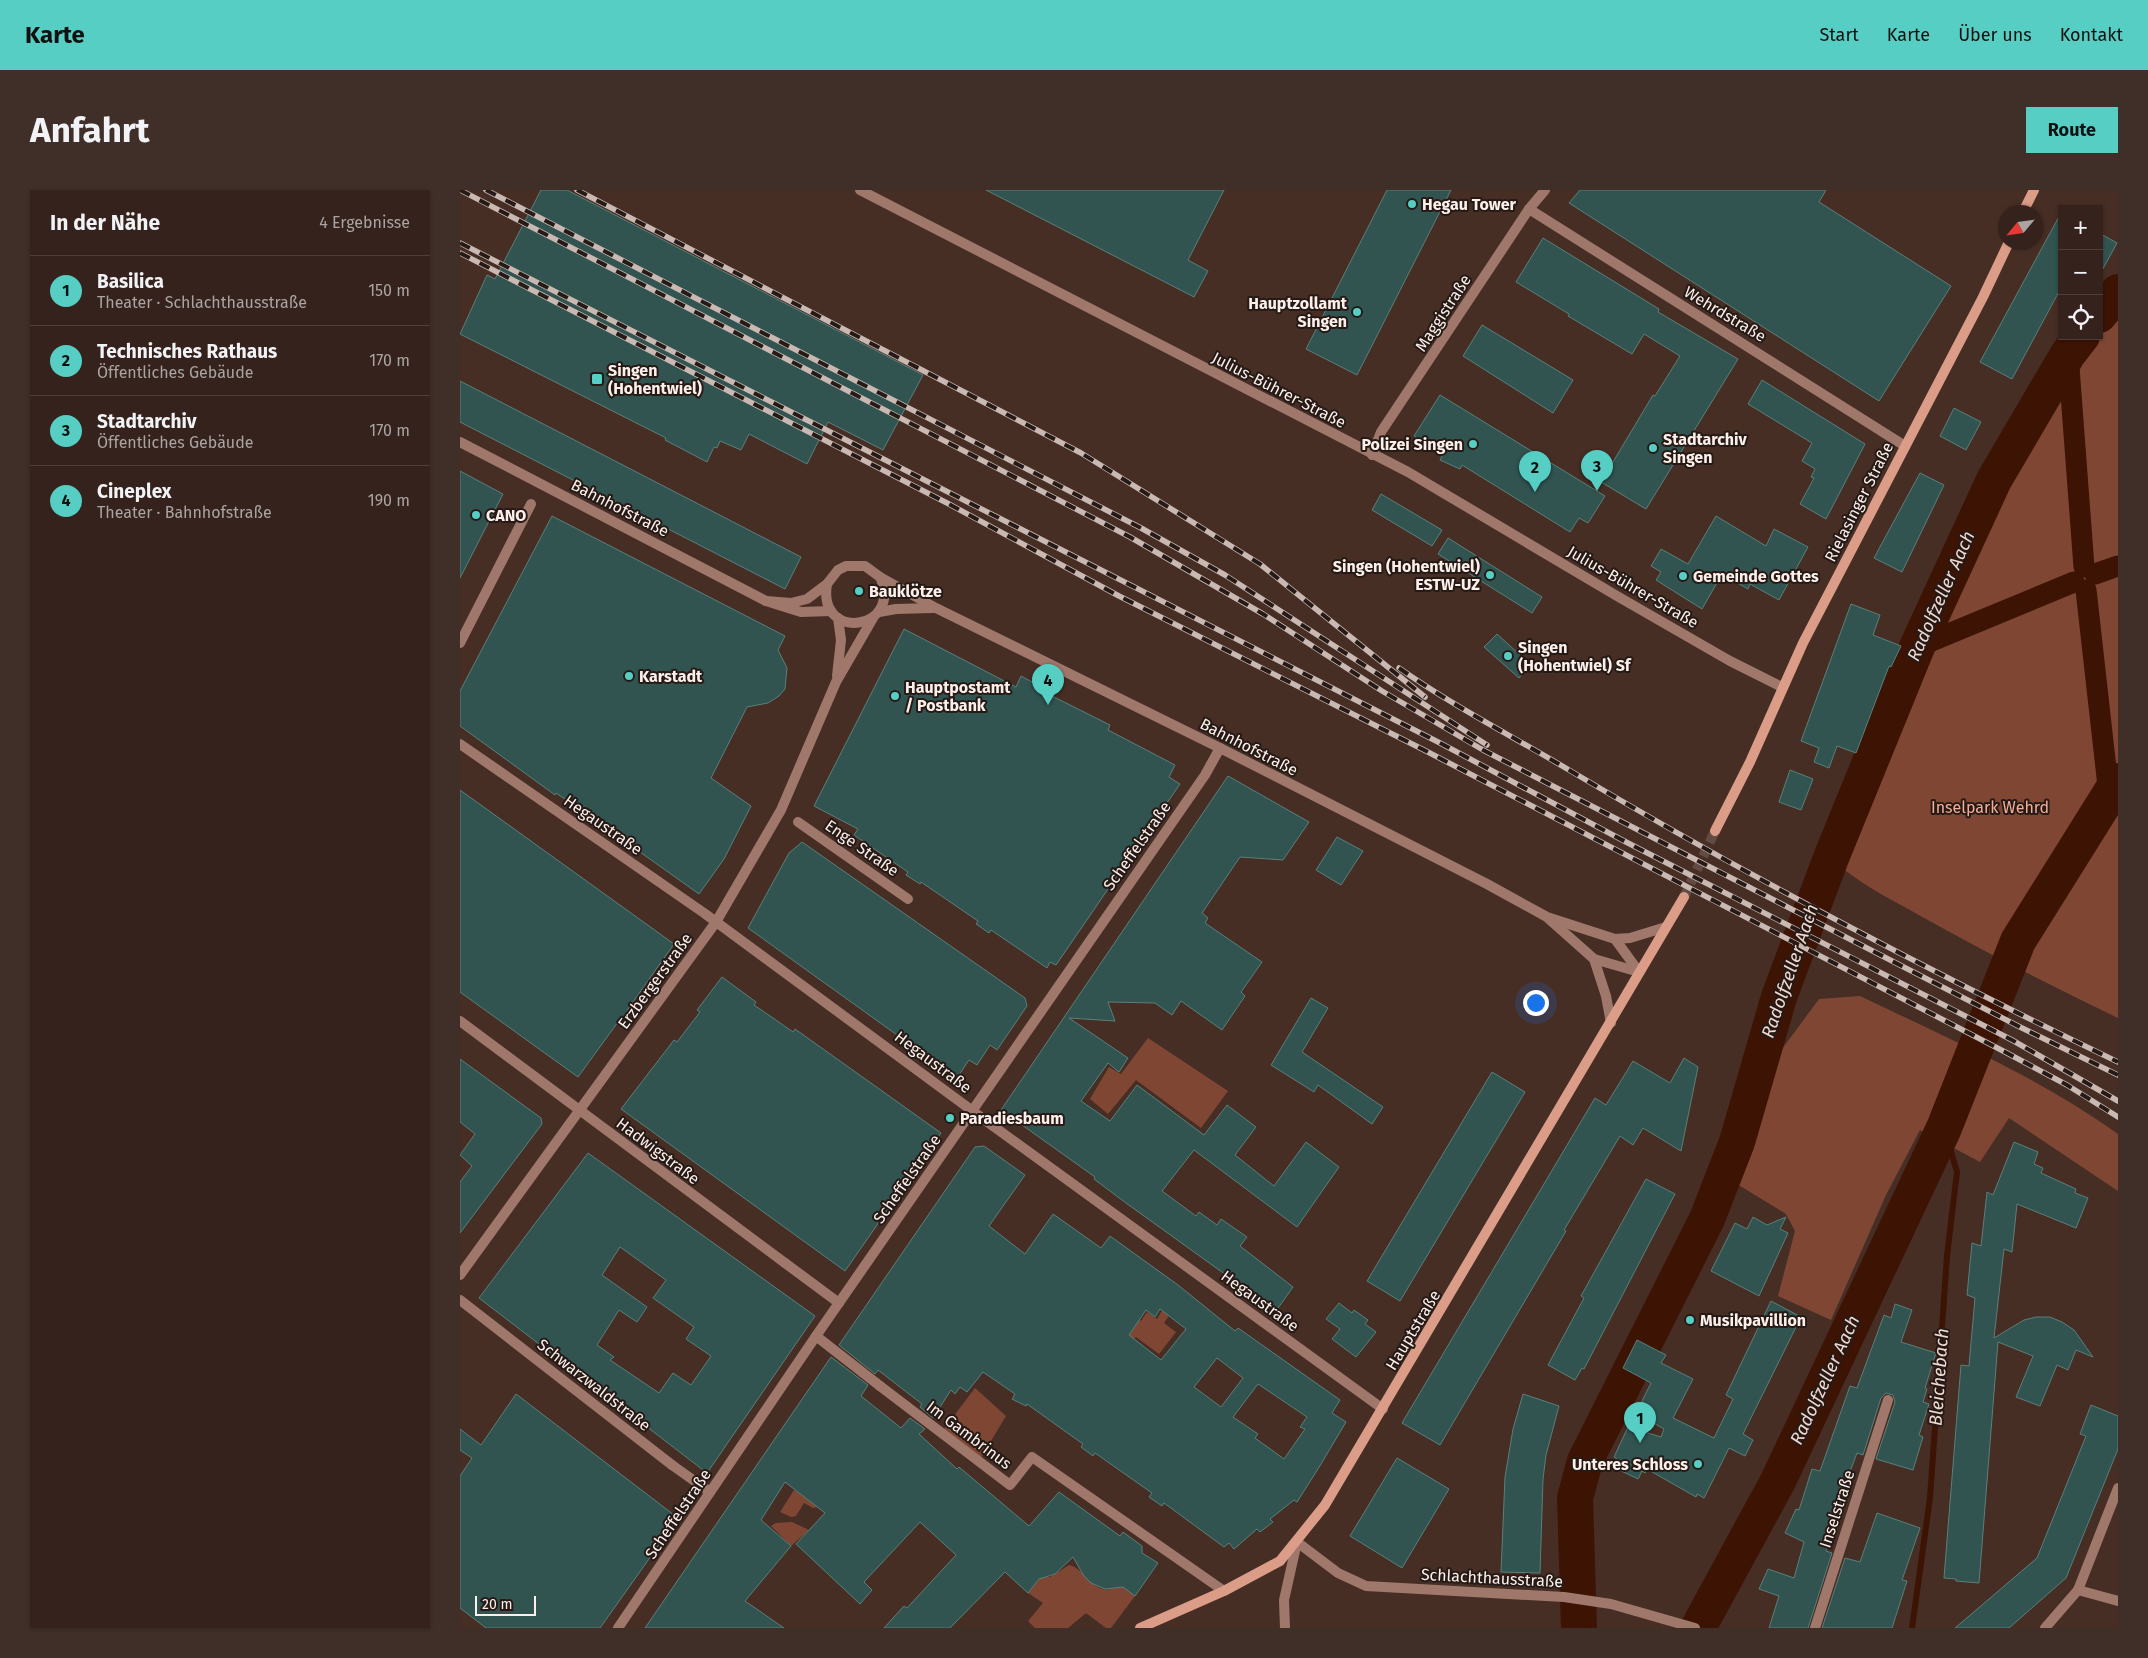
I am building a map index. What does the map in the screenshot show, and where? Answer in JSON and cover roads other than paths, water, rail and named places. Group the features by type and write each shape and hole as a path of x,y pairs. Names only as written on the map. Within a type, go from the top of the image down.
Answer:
{"main road":[{"path":"2026,205 2034,190"},
{"name":"Rielasinger Straße","path":"1715,831 1750,762 1782,687 1983,297 2005,250"},
{"path":"1639,972 1684,897"},
{"name":"Hauptstraße","path":"1140,1628 1224,1591 1280,1561 1297,1542 1324,1505 1383,1409 1639,972"}],"street":[{"name":"Julius-Bührer-Straße","path":"860,190 1408,472 1730,661 1782,687"},
{"name":"Maggistraße","path":"1372,455 1381,432 1529,209 1545,190"},
{"name":"Wehrdstraße","path":"1529,209 1746,344 1905,446"},
{"name":"Bahnhofstraße","path":"460,442 766,601 801,612 834,615 856,624 896,608 936,608"},
{"path":"460,643 531,504"},
{"name":"Bahnhofstraße","path":"766,601 791,603 815,595 838,570 856,564 865,566 880,578 936,608 1220,748 1487,884 1547,917 1615,939"},
{"path":"876,615 885,595 880,578"},
{"path":"827,584 826,593 834,615"},
{"name":"Erzbergerstraße","path":"834,615 841,640 836,682"},
{"name":"Erzbergerstraße","path":"460,1275 716,922 781,810 836,682 876,615"},
{"name":"Hegaustraße","path":"460,744 716,922 1383,1409"},
{"name":"Scheffelstraße","path":"618,1628 816,1336 1205,774 1220,748"},
{"name":"Enge Straße","path":"798,822 908,899"},
{"name":"Bahnhofstraße","path":"1547,917 1594,959 1639,972"},
{"path":"1615,939 1630,938 1666,927"},
{"path":"1615,939 1639,972"},
{"path":"1594,959 1606,996 1611,1022"},
{"name":"Hadwigstraße","path":"460,1020 784,1264 839,1303"},
{"name":"Schwarzwaldstraße","path":"460,1300 672,1465 710,1492"},
{"name":"Im Gambrinus","path":"816,1336 1010,1484 1032,1457 1224,1591"},
{"name":"Inselstraße","path":"1815,1628 1888,1400"},
{"path":"2045,1628 2078,1590 2118,1488"},
{"path":"1285,1628 1285,1594 1297,1542"},
{"name":"Schlachthausstraße","path":"1297,1542 1338,1573 1366,1586 1564,1597 1611,1604 1694,1628"},
{"path":"2078,1590 2118,1601"}],"waterway":[{"name":"Radolfzeller Aach","path":"2103,310 2118,292"},
{"name":"Radolfzeller Aach","path":"1579,1628 1575,1498 1585,1461 1707,1219 1737,1142 1779,997 1831,858 1917,647 1994,480 2068,354 2079,340"},
{"path":"2068,354 2084,567"},
{"path":"2095,574 2118,566"},
{"path":"1917,647 2074,582"},
{"path":"2086,590 2109,795"},
{"name":"Radolfzeller Aach","path":"1698,1628 1778,1481 1944,1128 2018,941 2118,781"},
{"name":"Bleichebach","path":"1912,1628 1930,1498 1947,1256 1957,1172 1944,1128"}],"tunnel":[{"path":"1684,897 1715,831"}],"railway":[{"path":"460,190 1130,537 1263,614 1382,691 1483,750 2020,1027 2118,1075"},
{"path":"486,190 1141,528 1225,575 1487,745"},
{"path":"577,190 1081,453 1260,564 1425,697"},
{"path":"460,243 1440,743 1626,842 2012,1040 2118,1101"},
{"path":"460,253 947,503 1119,596 1424,750 2007,1053 2067,1085 2118,1117"},
{"path":"1399,668 1440,695 1704,848 1909,958 2118,1062"}],"place":[{"name":"Hegau Tower","path":"1412,204"},
{"name":"Hauptzollamt Singen","path":"1357,312"},
{"name":"Singen (Hohentwiel)","path":"597,379"},
{"name":"Polizei Singen","path":"1473,444"},
{"name":"Stadtarchiv Singen","path":"1653,448"},
{"name":"Stadtarchiv","path":"1597,491"},
{"name":"Technisches Rathaus","path":"1535,492"},
{"name":"CANO","path":"476,515"},
{"name":"Singen (Hohentwiel) ESTW-UZ","path":"1490,575"},
{"name":"Gemeinde Gottes","path":"1683,576"},
{"name":"Bauklötze","path":"859,591"},
{"name":"Singen (Hohentwiel) Sf","path":"1508,656"},
{"name":"Karstadt","path":"629,676"},
{"name":"Hauptpostamt / Postbank","path":"895,696"},
{"name":"Cineplex","path":"1048,705"},
{"name":"Paradiesbaum","path":"950,1118"},
{"name":"Musikpavillion","path":"1690,1320"},
{"name":"Basilica","path":"1640,1443"},
{"name":"Unteres Schloss","path":"1698,1464"}],"park label":[{"name":"Inselpark Wehrd","path":"1990,807"}]}
